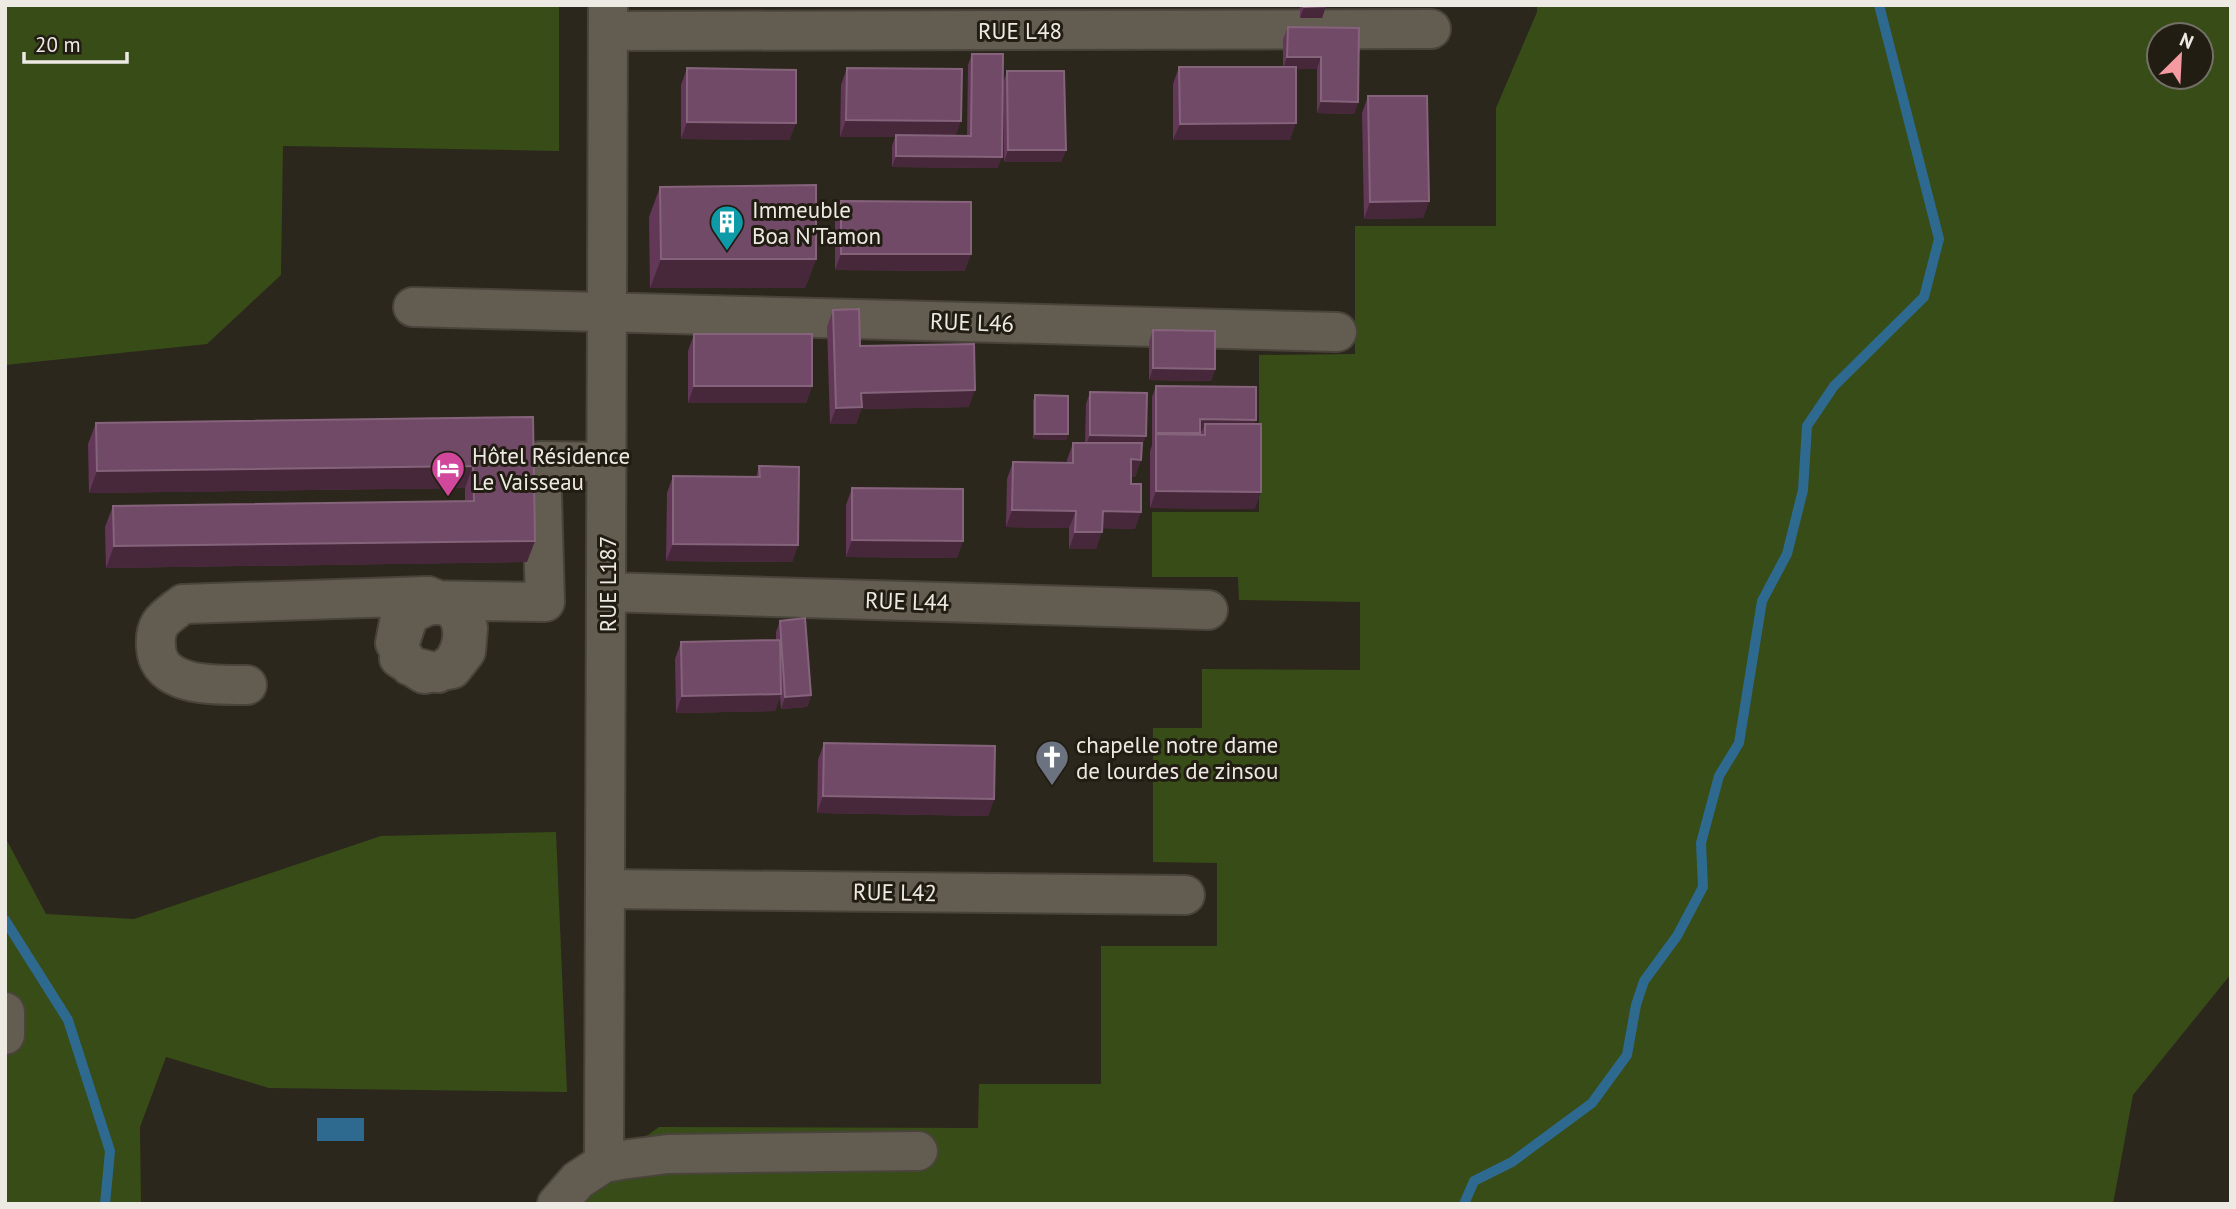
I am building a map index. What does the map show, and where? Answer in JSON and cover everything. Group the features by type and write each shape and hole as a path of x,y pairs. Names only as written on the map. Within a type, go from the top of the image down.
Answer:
{"street":[{"name":"RUE L48","path":"608,18 1432,29"},
{"name":"RUE L187","path":"604,1163 608,18"},
{"name":"RUE L46","path":"413,307 1338,332"},
{"path":"247,685 199,683 177,677 162,667 156,653 155,633 162,620 183,604 428,596 438,599 447,603 456,607 468,628 466,651 452,669 443,671 433,672 424,674 415,668 407,663 399,658 400,650 400,642 409,615 432,605 445,605 457,614 463,640 454,660 446,667 438,673 429,671 419,668 410,666 402,654 395,643 401,612 421,600 434,600 448,601 545,602 541,461 607,461"},
{"name":"RUE L44","path":"607,592 1208,610"},
{"name":"RUE L42","path":"605,889 1185,895"},
{"path":"5,1012 5,1035"},
{"path":"557,1204 578,1180 604,1163 668,1154 918,1151"}],"green space":[{"path":"5,5 559,5 559,151 283,146 281,275 207,344 5,365"},
{"path":"1537,5 2231,5 2231,974 2133,1095 2113,1204 559,1204 574,1189 659,1127 978,1128 979,1084 1101,1084 1101,946 1217,946 1217,863 1153,862 1153,728 1202,728 1202,669 1360,670 1360,602 1239,600 1238,577 1152,577 1152,512 1259,512 1259,355 1355,354 1355,226 1496,226 1496,108 1537,12"},
{"path":"556,832 567,1092 269,1088 166,1057 140,1127 141,1204 5,1204 5,837 46,914 134,919 381,836"}],"water":[{"path":"317,1118 364,1118 364,1141 317,1141"}],"building":[{"path":"1326,5 1326,6 1304,7"},
{"path":"1288,27 1359,28 1358,102 1321,101 1321,57 1287,57"},
{"path":"972,54 1003,54 1002,157 896,156 896,135 971,136"},
{"path":"1179,67 1296,67 1296,123 1180,124"},
{"path":"687,68 796,70 796,123 687,122"},
{"path":"847,68 962,69 961,121 846,120"},
{"path":"1007,71 1064,71 1066,150 1008,150"},
{"path":"1368,96 1427,96 1429,201 1370,202"},
{"path":"816,185 816,259 661,259 660,187"},
{"path":"841,201 971,202 971,254 841,254"},
{"path":"859,309 860,346 974,344 975,390 861,393 862,407 836,408 833,310"},
{"path":"1153,330 1215,331 1215,369 1153,368"},
{"path":"694,334 812,334 812,386 694,386"},
{"path":"1156,386 1256,387 1256,420 1200,419 1200,433 1156,433"},
{"path":"1090,392 1147,393 1146,436 1090,435"},
{"path":"1035,395 1068,396 1068,434 1035,434"},
{"path":"533,417 535,541 114,546 113,506 474,501 473,466 97,471 96,423"},
{"path":"1205,424 1261,424 1261,492 1156,491 1156,434 1205,435"},
{"path":"1073,443 1142,443 1141,460 1131,459 1131,484 1141,484 1141,512 1103,511 1102,532 1075,532 1076,511 1012,510 1013,462 1073,463"},
{"path":"759,466 799,467 798,545 673,544 673,476 760,477"},
{"path":"852,488 963,489 963,541 852,540"},
{"path":"805,618 811,695 785,697 780,621"},
{"path":"780,640 781,694 682,696 681,642"},
{"path":"824,743 995,746 994,799 823,796"}],"waterway":[{"path":"1464,1204 1474,1181 1512,1162 1592,1103 1627,1055 1636,1005 1644,981 1677,936 1703,887 1701,843 1719,776 1739,743 1762,601 1787,554 1803,490 1807,426 1834,386 1924,297 1939,239 1879,5"},
{"path":"5,920 68,1020 110,1151 105,1204"}],"place":[{"name":"Immeuble Boa N'Tamon","path":"727,252"},
{"name":"Hôtel Résidence Le Vaisseau","path":"448,498"},
{"name":"chapelle notre dame de lourdes de zinsou","path":"1052,787"}]}
